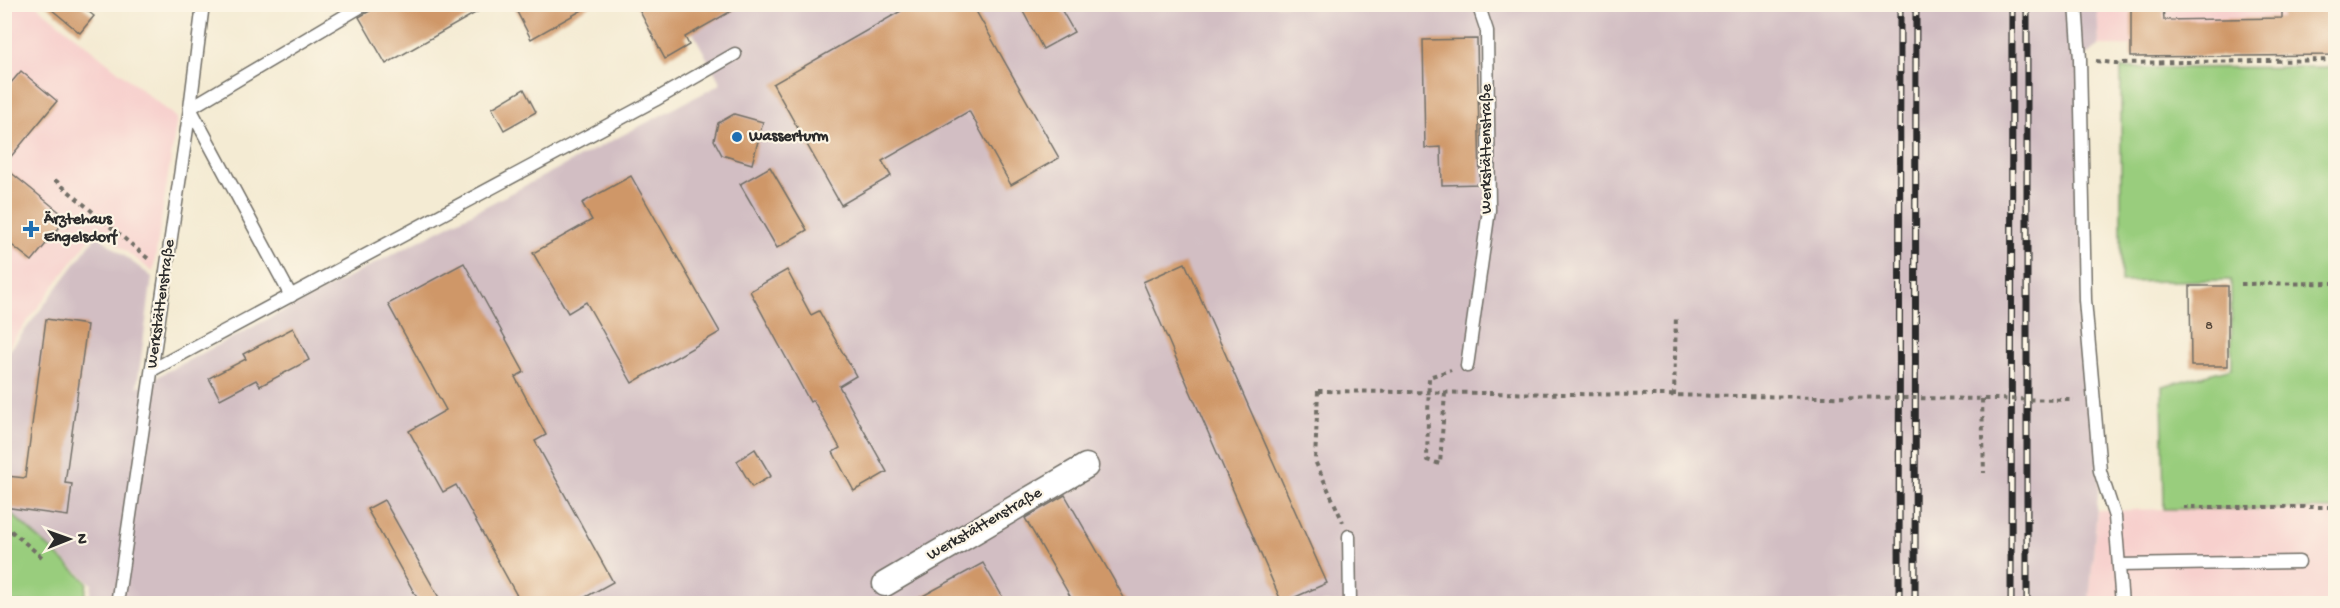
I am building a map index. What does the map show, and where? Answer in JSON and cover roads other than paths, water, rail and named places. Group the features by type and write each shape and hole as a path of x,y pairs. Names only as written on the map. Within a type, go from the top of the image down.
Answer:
{"street":[{"name":"Werkstättenstraße","path":"885,584 1086,466"}],"lane":[{"name":"Werkstättenstraße","path":"117,603 168,266 203,4"},
{"path":"291,296 190,108 365,4"},
{"name":"Werkstättenstraße","path":"1467,366 1489,210 1487,31 1478,4"},
{"path":"2076,4 2080,59 2085,300 2100,471 2115,517 2122,603"},
{"path":"152,370 655,100 735,54"},
{"path":"1349,536 1350,603"},
{"path":"2119,565 2299,562"}],"railway":[{"path":"1899,604 1900,4"},
{"path":"1915,604 1916,4"},
{"path":"2011,604 2012,4"},
{"path":"2027,4 2027,604"}],"place":[{"name":"Wasserturm","path":"737,137"},
{"name":"Ärztehaus Engelsdorf","path":"31,229"}]}
